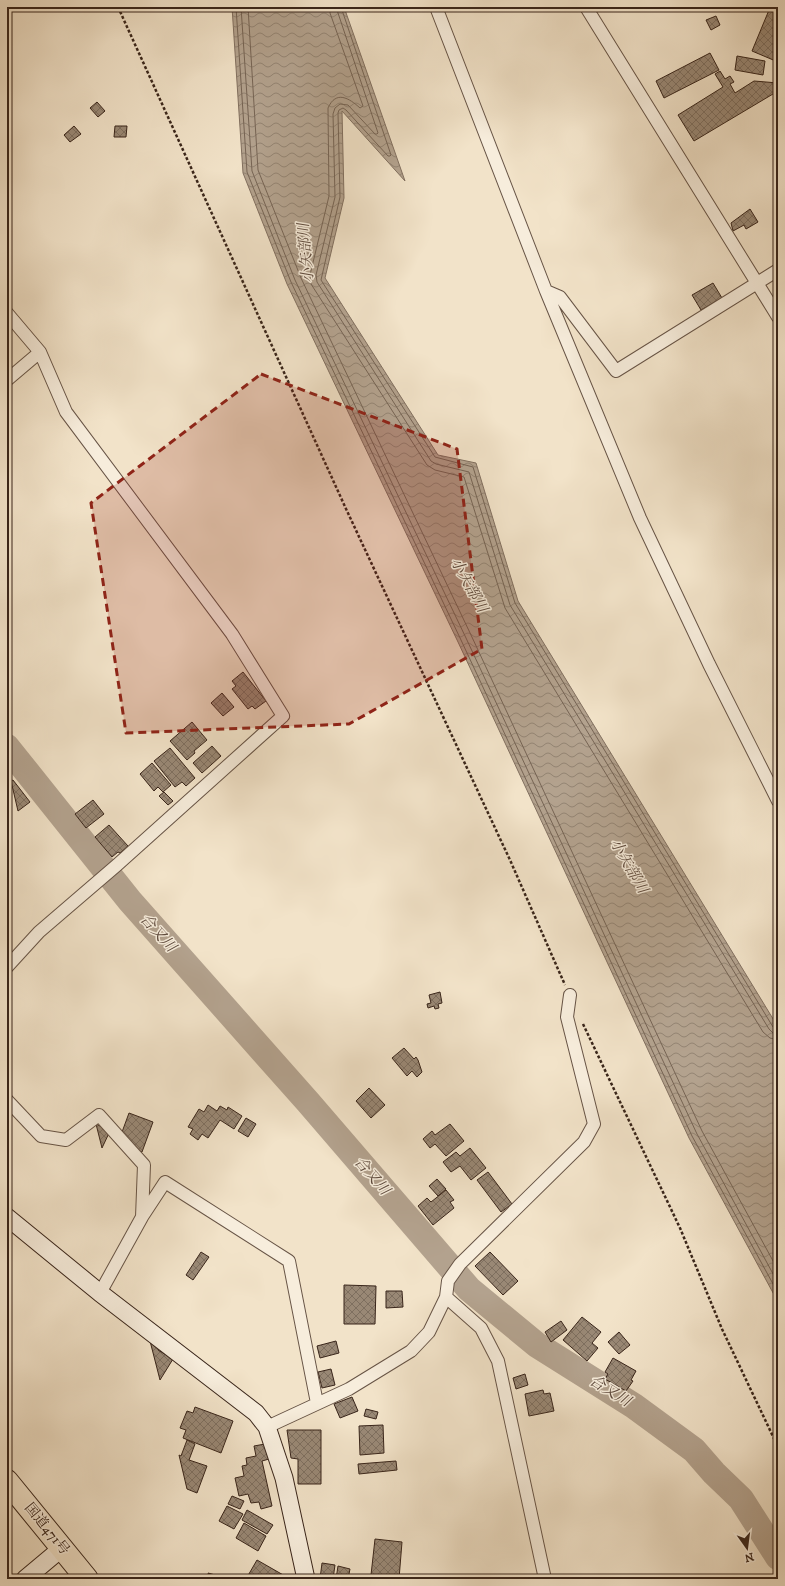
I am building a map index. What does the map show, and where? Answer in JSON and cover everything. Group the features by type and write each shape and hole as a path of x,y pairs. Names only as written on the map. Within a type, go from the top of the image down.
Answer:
{"highway":[{"name":"国道471号","path":"7,1480 87,1579"}],"street":[{"path":"436,7 546,291 640,518 709,664 778,800"},
{"path":"586,7 778,317"},
{"path":"546,291 560,297 616,371 778,270"},
{"path":"7,314 40,352 66,412 232,634 283,716 117,865 39,932 7,967"},
{"path":"7,380 40,352"},
{"path":"267,1427 349,1389 411,1351 429,1332 446,1297 448,1281 460,1264 584,1142 594,1124 567,1017 570,995"},
{"path":"7,1100 41,1136 66,1140 99,1115 144,1165 142,1217"},
{"path":"100,1293 142,1217 165,1182 289,1261 317,1403"},
{"path":"7,1217 100,1293 256,1413 267,1427 284,1478 306,1579"},
{"path":"446,1297 481,1328 498,1362 545,1579"},
{"path":"26,1579 62,1548"}],"path":[{"path":"118,7 344,504 510,860 570,995"},
{"path":"582,1022 680,1228 722,1329 778,1447"}],"highlighted area":[{"path":"261,374 457,449 482,649 349,724 126,733 91,503"}],"water":[{"name":"小矢部川","path":"232,7 344,7 405,181 342,111 344,198 325,278 438,455 476,463 518,601 778,1027 778,1302 689,1138 458,642 287,284 243,173"}],"building":[{"path":"769,10 778,14 778,62 752,51"},
{"path":"716,16 720,25 711,30 706,20"},
{"path":"710,53 719,70 664,98 656,81"},
{"path":"737,56 765,61 763,75 735,70"},
{"path":"720,71 725,79 730,76 734,82 730,84 735,93 754,81 778,83 778,91 694,141 678,115 723,87 715,74"},
{"path":"97,102 105,111 98,117 90,108"},
{"path":"74,126 81,134 70,142 64,135"},
{"path":"115,126 127,126 126,137 114,137"},
{"path":"750,209 758,222 746,229 744,225 733,231 731,223"},
{"path":"713,283 722,298 701,310 692,295"},
{"path":"243,672 266,701 255,709 252,706 248,709 232,689 236,686 232,681"},
{"path":"222,693 234,707 223,716 211,703"},
{"path":"192,722 207,740 194,751 195,753 187,760 170,741"},
{"path":"212,746 221,756 202,773 193,763"},
{"path":"170,748 195,778 186,786 182,782 175,787 154,761"},
{"path":"152,763 171,785 163,792 158,787 154,791 140,774"},
{"path":"13,780 30,802 18,811 11,781"},
{"path":"164,792 173,801 168,805 159,796"},
{"path":"93,800 104,814 86,828 75,814"},
{"path":"109,825 128,846 120,853 118,852 112,857 95,837"},
{"path":"440,992 442,1003 438,1004 439,1008 435,1009 434,1006 428,1008 427,1004 431,1003 429,995"},
{"path":"404,1048 414,1059 416,1057 418,1060 422,1072 417,1077 412,1071 407,1076 392,1058"},
{"path":"369,1088 385,1105 371,1118 356,1101"},
{"path":"208,1105 217,1111 220,1106 227,1110 228,1107 242,1116 234,1129 220,1120 208,1138 202,1134 198,1140 190,1134 193,1129 188,1127 199,1109 204,1112"},
{"path":"129,1113 153,1122 142,1152 118,1143"},
{"path":"246,1118 256,1124 248,1137 238,1131"},
{"path":"96,1124 110,1131 102,1148"},
{"path":"450,1124 464,1141 446,1156 435,1144 430,1148 423,1139 432,1131 435,1135"},
{"path":"470,1148 486,1168 471,1180 460,1166 451,1172 443,1162 456,1152 460,1156"},
{"path":"488,1172 512,1204 501,1212 477,1180"},
{"path":"437,1179 446,1189 438,1196 429,1186"},
{"path":"446,1190 454,1200 450,1202 454,1208 433,1225 418,1206 427,1198 431,1202"},
{"path":"201,1252 209,1257 193,1280 186,1275"},
{"path":"490,1252 518,1281 503,1295 475,1266"},
{"path":"344,1285 376,1286 375,1324 344,1324"},
{"path":"386,1291 402,1291 403,1307 386,1308"},
{"path":"582,1317 601,1332 592,1343 598,1348 587,1361 563,1340"},
{"path":"561,1321 567,1330 551,1342 545,1332"},
{"path":"619,1332 630,1345 619,1354 608,1342"},
{"path":"150,1341 159,1348 158,1350 173,1359 160,1380"},
{"path":"336,1341 339,1353 320,1358 317,1346"},
{"path":"613,1358 636,1371 631,1380 633,1381 626,1391 605,1379 608,1374 605,1372"},
{"path":"331,1369 335,1385 322,1388 318,1372"},
{"path":"525,1374 528,1385 516,1389 513,1378"},
{"path":"543,1390 544,1394 550,1393 554,1411 529,1416 525,1394"},
{"path":"352,1397 358,1411 340,1418 334,1404"},
{"path":"195,1407 233,1421 221,1453 183,1438 186,1430 180,1428 187,1411 193,1413"},
{"path":"366,1409 378,1412 376,1419 364,1416"},
{"path":"383,1425 384,1453 360,1455 359,1426"},
{"path":"287,1430 321,1430 321,1484 298,1484 298,1459 291,1458"},
{"path":"187,1440 195,1444 189,1460 207,1466 197,1493 187,1489 179,1455 181,1456"},
{"path":"265,1444 269,1459 262,1461 272,1506 261,1509 259,1502 251,1503 248,1494 239,1496 235,1478 244,1476 242,1466 247,1465 246,1458 256,1456 254,1446"},
{"path":"396,1461 397,1470 359,1474 358,1464"},
{"path":"232,1496 244,1501 240,1509 228,1504"},
{"path":"227,1506 243,1514 234,1529 219,1521"},
{"path":"247,1510 273,1525 267,1534 242,1520"},
{"path":"244,1523 266,1536 258,1551 236,1538"},
{"path":"375,1539 402,1542 399,1579 379,1579 379,1576 371,1575"},
{"path":"257,1560 285,1576 283,1579 246,1579"},
{"path":"322,1563 335,1565 333,1579 320,1579"},
{"path":"338,1566 350,1569 348,1579 336,1579"},
{"path":"208,1573 219,1576 218,1579 210,1579"}],"waterway":[{"name":"合又川","path":"7,747 130,901 308,1102 469,1289 537,1345 634,1406 694,1450 714,1473 741,1499 778,1557"}]}
